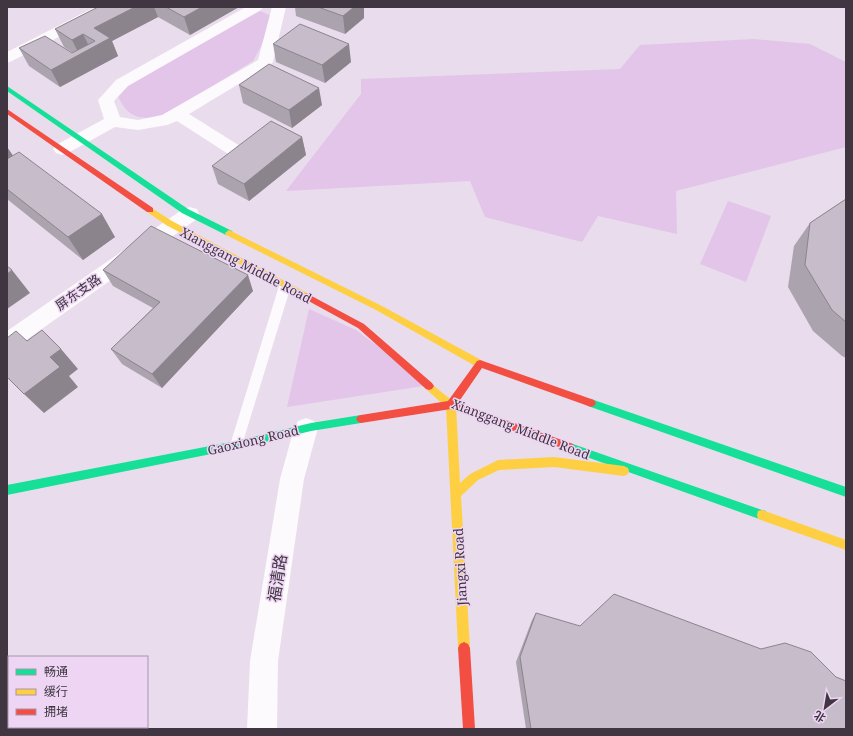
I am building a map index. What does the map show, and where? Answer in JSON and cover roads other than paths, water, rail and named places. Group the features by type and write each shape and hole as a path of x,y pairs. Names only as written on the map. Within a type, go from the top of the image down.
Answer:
{"main road":[{"name":"Xianggang Middle Road","path":"7,88 190,214 379,308 480,364 846,492"},
{"name":"Xianggang Middle Road","path":"7,111 172,225 361,326 451,405 639,473 846,545"},
{"path":"451,405 480,364"},
{"name":"Gaoxiong Road","path":"7,490 236,445 306,428 451,405"},
{"name":"Jiangxi Road","path":"451,405 469,729"},
{"path":"455,495 474,477 498,464 554,462 639,473"}],"street":[{"path":"7,58 106,7"},
{"path":"113,121 106,100 122,83 256,7"},
{"path":"62,149 113,121 138,126 167,120 265,62 279,7"},
{"path":"178,114 242,155"},
{"name":"屏东支路","path":"7,342 172,225 190,214"},
{"name":"福清路","path":"262,729 264,661 292,479 306,428"}],"lane":[{"path":"236,445 285,286"}]}
